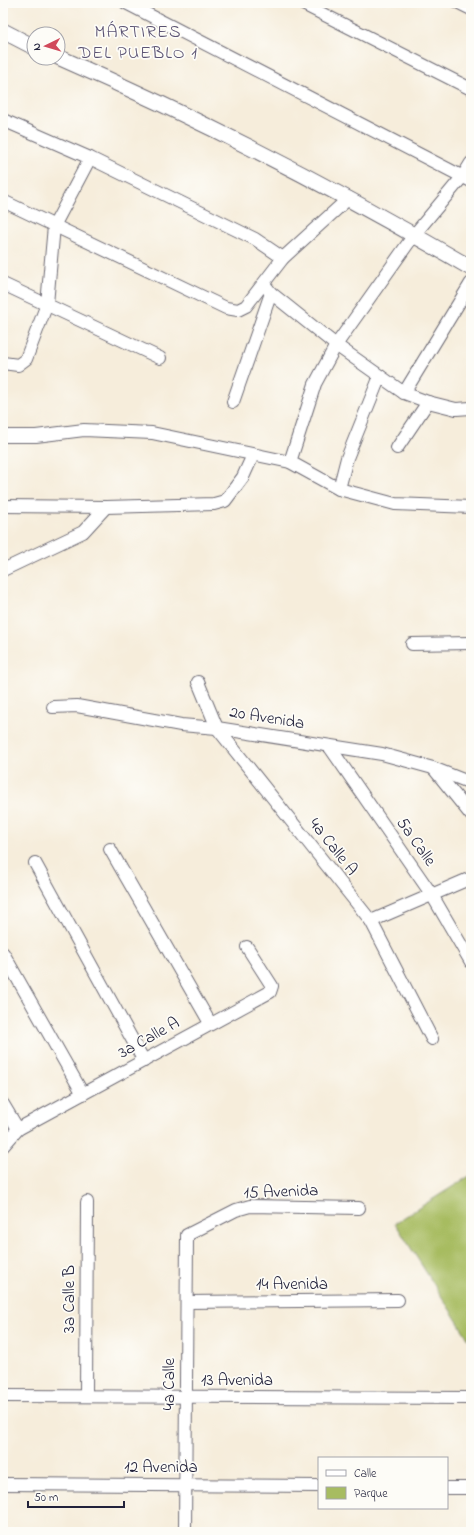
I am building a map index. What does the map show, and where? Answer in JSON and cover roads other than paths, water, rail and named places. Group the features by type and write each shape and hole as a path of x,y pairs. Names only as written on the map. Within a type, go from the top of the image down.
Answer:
{"street":[{"path":"126,3 467,179"},
{"path":"301,3 471,89"},
{"path":"459,3 471,9"},
{"path":"3,31 26,43"},
{"path":"66,61 124,87 349,198 471,268"},
{"path":"3,120 90,158 255,239 283,258"},
{"path":"3,363 18,365 26,359 47,304 54,226 90,158"},
{"path":"290,462 315,384 336,345 414,235 467,179 471,163"},
{"path":"233,402 268,288 283,258 349,198"},
{"path":"3,201 226,308 238,310 246,306 268,288"},
{"path":"3,284 160,358"},
{"path":"404,393 471,284"},
{"path":"268,288 336,345 404,393 428,402 456,408 471,408"},
{"path":"338,489 347,458 380,376"},
{"path":"397,448 428,402"},
{"path":"3,436 36,436 84,430 152,434 252,456 290,462 338,489 395,504 471,507"},
{"path":"3,506 106,507 214,504 225,500 243,477 252,456"},
{"path":"3,570 83,532 106,507"},
{"path":"412,644 471,644"},
{"name":"4a Calle A","path":"198,682 217,728 371,921 432,1039"},
{"name":"20 Avenida","path":"53,707 76,706 181,724 217,728 382,754 432,768 471,783"},
{"name":"5a Calle","path":"329,746 432,895 471,962"},
{"path":"432,768 471,815"},
{"path":"110,849 210,1023"},
{"path":"35,863 144,1061"},
{"path":"371,921 471,878"},
{"name":"3a Calle A","path":"3,1146 18,1130 210,1023 270,992 272,986 247,947"},
{"path":"3,953 84,1094"},
{"path":"3,1104 18,1130"},
{"name":"3a Calle B","path":"86,1396 87,1202"},
{"name":"15 Avenida","path":"187,1235 236,1210 250,1206 359,1208"},
{"name":"4a Calle","path":"185,1532 187,1235"},
{"name":"14 Avenida","path":"187,1302 398,1300"},
{"name":"13 Avenida","path":"3,1396 471,1398"},
{"name":"12 Avenida","path":"3,1484 318,1486"},
{"path":"448,1488 471,1488"}],"district":[{"name":"MÁRTIRES DEL PUEBLO 1","path":"138,43"}]}
